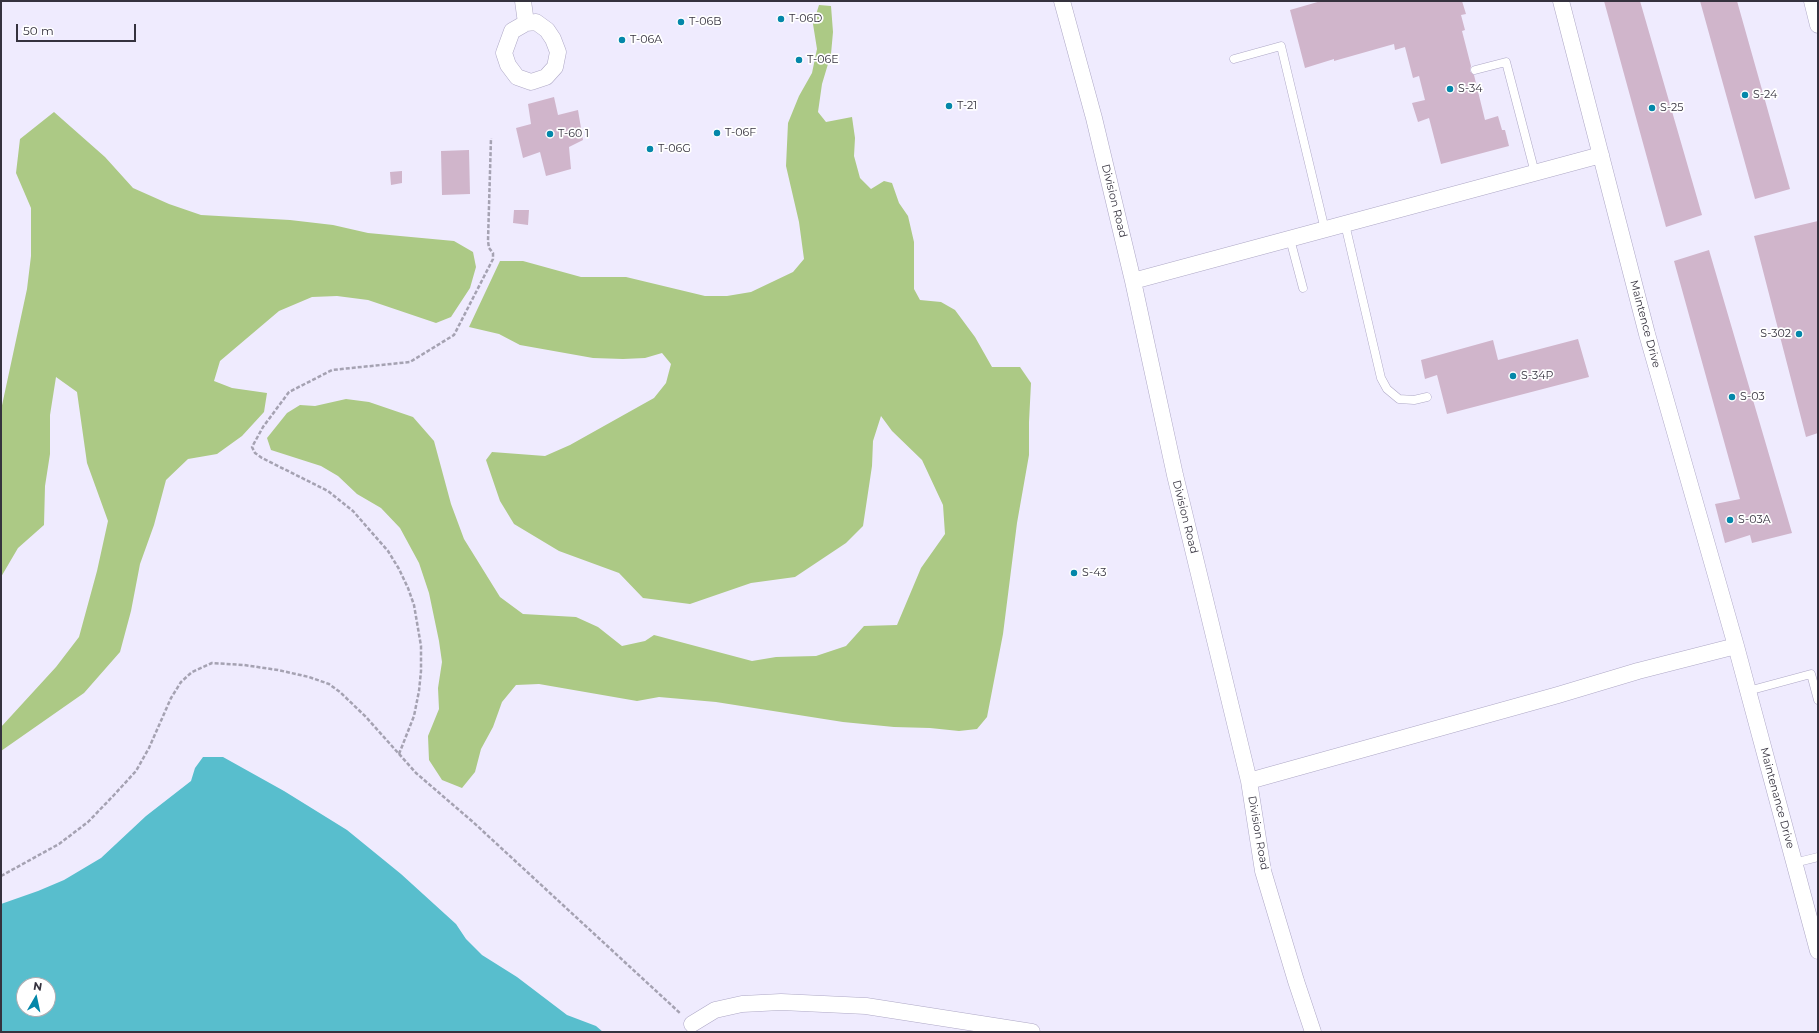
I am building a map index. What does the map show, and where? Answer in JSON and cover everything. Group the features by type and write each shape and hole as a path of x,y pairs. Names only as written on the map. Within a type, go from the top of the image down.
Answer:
{"street":[{"path":"523,1 526,23"},
{"name":"Division Road","path":"1062,1 1094,118 1134,281 1175,475 1249,781 1264,871 1296,981 1314,1032"},
{"name":"Maintence Drive","path":"1561,1 1647,334 1736,646"},
{"path":"1812,1 1818,25"},
{"path":"1134,281 1601,155"},
{"path":"1249,781 1736,646"},
{"name":"Maintenance Drive","path":"1736,646 1818,951"},
{"path":"692,1024 715,1010 742,1004 781,1002 866,1006 1032,1032"}],"lane":[{"path":"1234,59 1281,46 1325,230"},
{"path":"1475,70 1506,62 1535,173"},
{"path":"1345,224 1381,378 1388,389 1399,398 1414,400 1427,397"},
{"path":"1290,239 1303,288"},
{"path":"1748,691 1812,674 1818,700"},
{"path":"1794,864 1818,857"}],"path":[{"path":"400,754 414,716 421,671 419,628 408,588 388,550 353,511 328,491 281,469 255,453 252,447 255,439 289,392 332,370 410,362 454,335 494,256 489,248 488,241 491,138"},
{"path":"1,876 59,844 88,822 114,795 136,771 149,748 171,698 181,682 192,672 212,663 244,665 278,670 330,684 366,717 416,773 473,822 692,1024"}],"green space":[{"path":"819,5 831,6 833,32 831,54 822,84 818,112 826,122 852,117 855,138 854,156 860,178 871,189 884,181 892,183 899,203 908,216 914,242 914,289 920,300 941,302 955,310 975,337 992,367 1020,367 1031,383 1029,455 1017,523 1003,634 987,717 977,729 959,731 930,728 894,727 843,722 716,702 659,697 637,701 539,684 516,685 502,702 493,727 481,749 475,772 462,788 442,780 429,760 428,736 439,709 438,688 442,662 429,593 419,563 400,528 381,508 357,494 338,476 321,466 271,450 267,438 287,413 300,405 315,406 346,399 369,402 413,417 434,441 451,504 464,539 500,597 523,614 576,617 598,627 622,646 645,641 654,635 752,661 776,657 816,656 846,646 864,626 897,625 921,568 945,534 943,505 922,460 892,431 881,416 873,441 872,466 863,526 846,543 795,577 751,583 690,604 643,598 619,573 559,551 514,524 500,501 486,460 492,452 545,456 570,445 654,398 666,383 671,364 662,353 645,358 593,358 520,345 499,334 469,327 500,261 523,261 581,277 626,277 705,296 727,296 751,292 793,272 804,259 799,222 786,166 788,123 799,96 812,73 817,49 813,24"},
{"path":"54,112 105,157 133,188 169,204 201,215 290,220 333,225 368,233 454,241 473,252 476,267 470,288 451,317 436,323 368,300 337,296 312,297 279,311 220,361 214,381 232,388 267,393 264,412 242,436 217,454 188,459 166,480 154,525 140,564 131,611 120,652 84,693 1,751 1,727 56,667 79,637 97,571 108,521 87,463 77,392 56,377 50,415 50,454 45,486 44,525 18,548 1,577 1,410 27,289 31,256 31,208 16,173 20,139"}],"water":[{"path":"203,757 223,757 284,791 347,830 401,874 456,924 466,939 482,955 517,977 567,1015 596,1026 603,1032 1,1032 1,904 64,880 101,858 146,816 191,781 195,768"}],"building":[{"name":"S-34","path":"1321,1 1462,1 1466,14 1461,15 1465,30 1462,31 1471,66 1470,71 1474,75 1485,120 1498,116 1502,130 1505,130 1509,146 1441,164 1429,118 1418,122 1412,103 1425,100 1419,76 1413,78 1405,47 1395,50 1394,44 1305,68 1290,10"},
{"name":"S-25","path":"1604,1 1640,1 1702,215 1666,227"},
{"name":"S-24","path":"1700,1 1737,1 1790,189 1755,199"},
{"name":"T-60 1","path":"554,97 558,115 578,110 583,140 569,147 571,169 546,176 540,152 523,158 516,128 531,124 528,104"},
{"path":"469,150 470,194 442,195 441,151"},
{"path":"402,171 402,183 391,185 390,172"},
{"path":"514,210 529,210 528,225 513,223"},
{"name":"S-302","path":"1818,221 1818,433 1806,437 1754,236"},
{"name":"S-03","path":"1709,250 1792,533 1752,543 1750,535 1725,543 1715,504 1740,499 1674,261"},
{"name":"S-34P","path":"1578,339 1589,377 1447,414 1437,375 1425,379 1421,360 1493,340 1498,360"}],"place":[{"name":"T-06D","path":"781,19"},
{"name":"T-06B","path":"681,22"},
{"name":"T-06A","path":"622,40"},
{"name":"T-06E","path":"799,60"},
{"name":"S-34","path":"1450,89"},
{"name":"S-24","path":"1745,95"},
{"name":"T-21","path":"949,106"},
{"name":"S-25","path":"1652,108"},
{"name":"T-06F","path":"717,133"},
{"name":"T-60 1","path":"550,134"},
{"name":"T-06G","path":"650,149"},
{"name":"S-302","path":"1799,334"},
{"name":"S-34P","path":"1513,376"},
{"name":"S-03","path":"1732,397"},
{"name":"S-03A","path":"1730,520"},
{"name":"S-43","path":"1074,573"}]}
